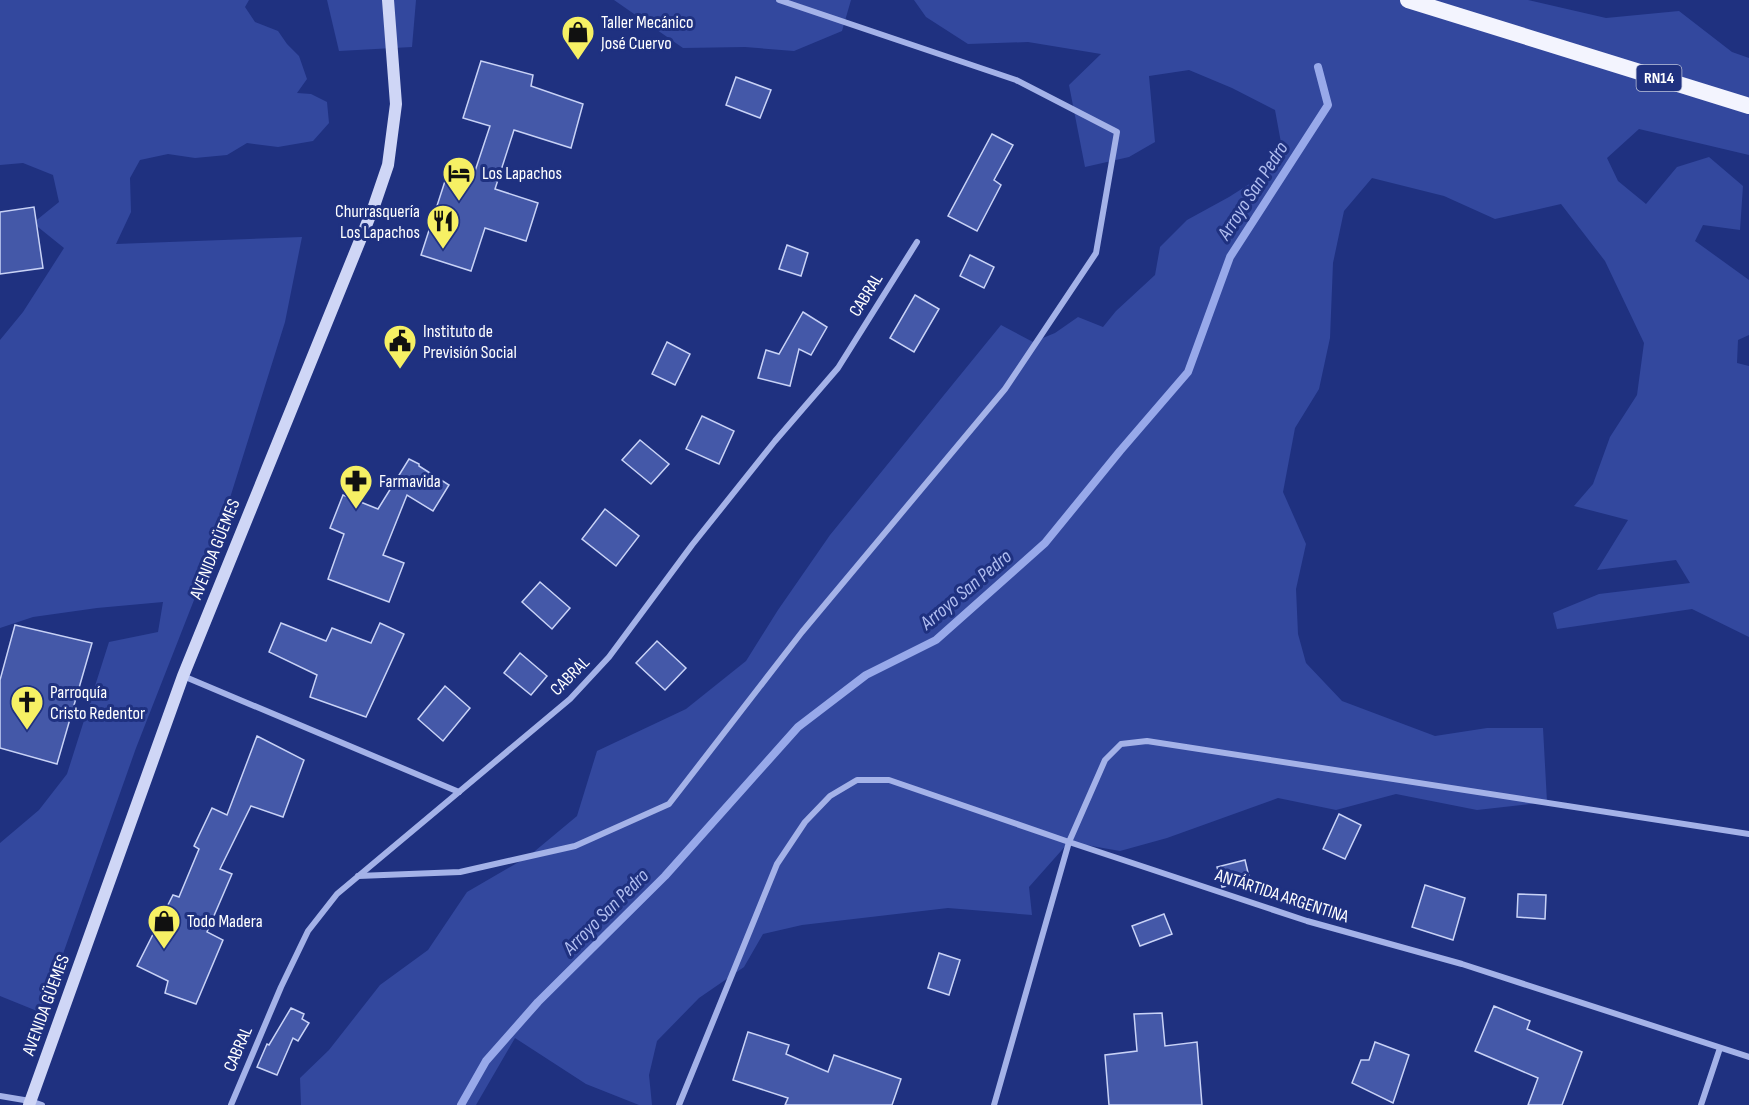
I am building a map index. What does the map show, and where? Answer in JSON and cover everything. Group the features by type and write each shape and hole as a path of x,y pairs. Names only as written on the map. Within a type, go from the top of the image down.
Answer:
{"highway":[{"name":"RN14","path":"1408,0 1749,106"}],"main road":[{"name":"AVENIDA GÜEMES","path":"34,1104 183,675 374,206 388,165 396,104 388,0"}],"street":[{"path":"358,876 460,872 575,846 669,804 802,632 1005,389 1096,253 1117,132 1016,80 779,0"},
{"name":"CABRAL","path":"231,1105 281,987 308,931 337,894 570,699 609,657 692,545 775,441 838,368 917,242"},
{"path":"183,675 459,792"},
{"path":"994,1105 1069,842 1105,760 1121,744 1147,741 1749,834"},
{"name":"ANTÁRTIDA ARGENTINA","path":"679,1105 777,864 805,822 830,796 857,780 889,780 1306,921 1462,964 1749,1058"},
{"path":"1701,1105 1720,1048"},
{"path":"0,1096 34,1104"}],"shaded area":[{"path":"0,0 249,0 245,7 255,22 278,31 299,56 307,79 297,93 311,94 327,102 329,123 313,141 278,147 247,143 227,155 195,158 168,154 140,160 130,178 131,212 116,244 302,237 285,322 214,549 136,748 42,1013 0,996 0,843 39,810 67,774 109,642 158,632 163,602 33,617 0,628 0,340 23,312 64,248 33,223 59,202 53,175 23,163 0,165"},
{"path":"327,0 416,0 412,47 339,51"},
{"path":"614,0 851,0 842,31 794,51 745,47 683,48"},
{"path":"914,0 1528,0 1606,18 1679,11 1732,52 1749,58 1749,155 1639,129 1607,158 1618,181 1646,204 1677,167 1709,157 1743,186 1740,230 1703,225 1695,241 1749,280 1749,335 1738,340 1737,363 1749,366 1749,637 1692,609 1557,629 1553,613 1599,594 1690,583 1676,560 1597,570 1628,520 1574,506 1593,484 1610,437 1637,395 1644,343 1605,261 1561,204 1495,219 1444,196 1372,178 1344,211 1333,263 1330,338 1319,389 1295,428 1283,492 1306,544 1296,589 1298,634 1306,663 1342,701 1435,736 1487,728 1543,728 1547,802 1477,810 1396,794 1336,810 1278,798 1167,838 1120,851 1069,842 1029,887 1032,915 948,908 802,925 763,934 744,967 699,998 657,1041 649,1075 652,1105 639,1105 586,1084 515,1038 476,1105 301,1105 300,1078 329,1050 380,985 428,950 467,892 529,856 577,816 597,751 686,709 746,661 830,535 1001,325 1033,342 1055,333 1078,317 1103,327 1116,311 1155,275 1160,247 1187,220 1229,197 1278,166 1284,159 1275,110 1232,88 1189,70 1149,76 1155,142 1129,157 1085,167 1069,85 1101,54 1028,42 968,44 926,17"}],"building":[{"path":"481,61 533,75 531,86 583,104 571,148 514,130 495,189 538,203 526,241 485,228 471,271 421,255 447,175 471,183 490,126 463,118"},
{"path":"736,77 771,90 760,118 726,105"},
{"path":"992,134 1013,145 994,180 1001,185 977,231 948,216"},
{"path":"34,207 43,268 0,274 0,212"},
{"path":"787,245 808,253 801,276 779,269"},
{"path":"970,255 994,267 984,288 960,276"},
{"path":"915,295 939,309 914,352 890,338"},
{"path":"803,312 827,327 811,355 799,349 790,386 758,378 766,350 779,354"},
{"path":"667,342 690,354 675,385 652,374"},
{"path":"702,416 734,431 719,464 686,449"},
{"path":"640,440 669,464 651,484 622,460"},
{"path":"409,459 449,485 433,511 407,495 383,555 404,563 389,602 328,579 344,534 330,528 343,495 378,509"},
{"path":"605,509 639,536 616,566 582,539"},
{"path":"540,582 570,608 552,629 522,602"},
{"path":"281,623 326,641 332,628 371,643 380,623 404,634 366,717 310,697 317,675 269,652"},
{"path":"15,625 92,643 57,764 0,748 0,680"},
{"path":"657,641 686,668 665,690 636,663"},
{"path":"520,653 547,676 531,695 504,673"},
{"path":"445,686 470,708 443,741 418,719"},
{"path":"257,736 304,760 283,817 251,806 220,869 232,874 207,932 223,940 196,1004 165,993 168,981 137,966 173,895 179,897 199,849 194,846 212,808 227,815"},
{"path":"1339,814 1361,825 1345,859 1323,849"},
{"path":"1245,860 1250,881 1222,887 1217,867"},
{"path":"1425,885 1465,898 1453,940 1412,927"},
{"path":"1518,894 1546,895 1545,919 1517,917"},
{"path":"1164,914 1172,934 1140,946 1132,926"},
{"path":"939,953 960,960 949,995 928,988"},
{"path":"1494,1006 1530,1021 1527,1029 1582,1052 1562,1105 1528,1105 1538,1078 1475,1051"},
{"path":"291,1008 304,1014 302,1019 309,1023 298,1041 293,1038 277,1075 257,1067 267,1044 269,1045"},
{"path":"1162,1013 1165,1046 1197,1042 1202,1105 1109,1105 1105,1055 1137,1051 1134,1014"},
{"path":"748,1032 789,1045 786,1054 828,1072 834,1055 901,1079 892,1105 785,1105 788,1098 733,1080"},
{"path":"1375,1042 1409,1055 1393,1103 1352,1083 1361,1060 1369,1060"}],"waterway":[{"name":"Arroyo San Pedro","path":"461,1105 486,1061 538,1002 665,876 798,727 866,675 936,640 1045,543 1188,372 1230,257 1328,105 1318,67"}],"place":[{"name":"Taller Mecánico José Cuervo","path":"578,61"},
{"name":"Los Lapachos","path":"459,202"},
{"name":"Churrasquería Los Lapachos","path":"443,250"},
{"name":"Instituto de Previsión Social","path":"400,370"},
{"name":"Farmavida","path":"356,510"},
{"name":"Parroquía Cristo Redentor","path":"27,731"},
{"name":"Todo Madera","path":"164,950"}]}
